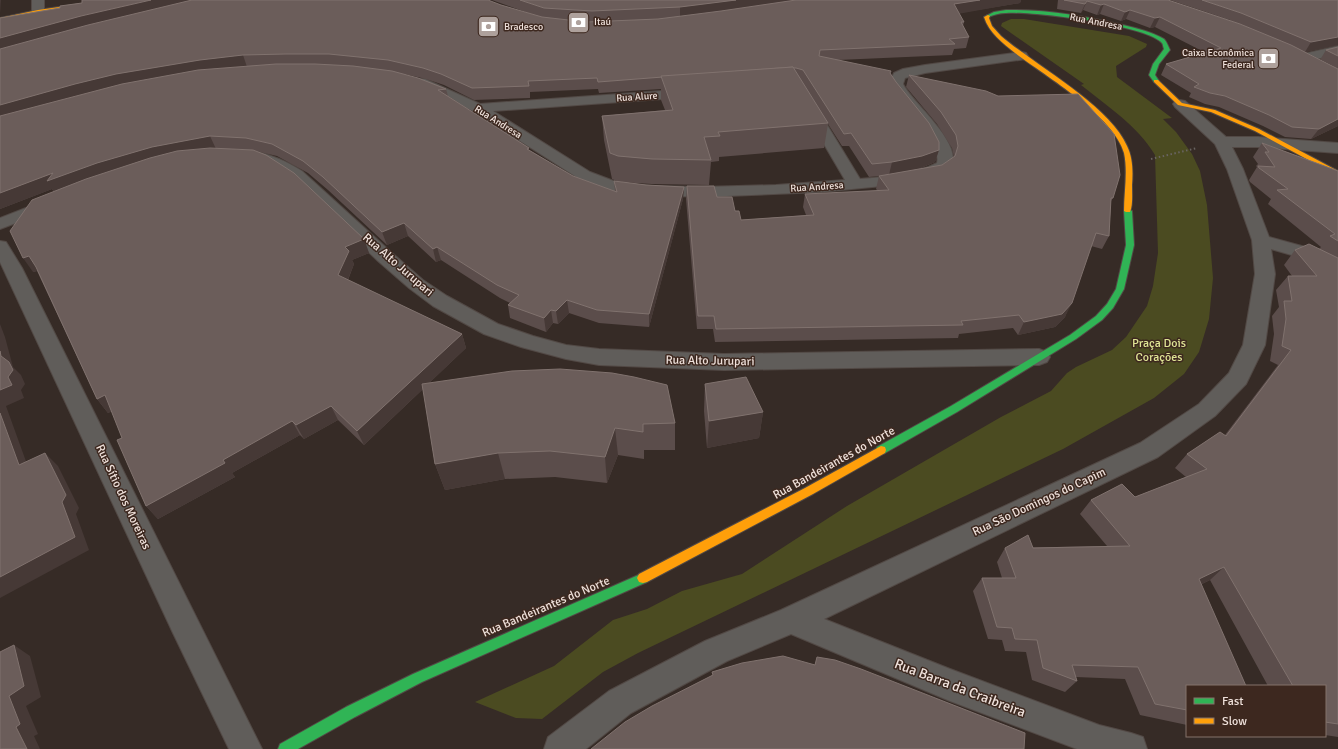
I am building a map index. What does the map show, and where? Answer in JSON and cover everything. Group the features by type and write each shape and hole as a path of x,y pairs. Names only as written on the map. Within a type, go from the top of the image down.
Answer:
{"street":[{"path":"0,19 38,6 118,0"},
{"name":"Rua Andresa","path":"1022,56 988,25 986,17 992,14 1010,11 1062,16 1144,32 1161,40 1165,44 1167,50"},
{"path":"1167,50 1156,64 1152,75 1156,82 1180,104 1213,111 1257,130 1338,174"},
{"path":"1301,56 1338,50"},
{"name":"Rua Andresa","path":"408,80 435,88 478,108 584,175 600,182 623,188 682,192 709,192 855,184 912,177 940,170 944,164 946,155 941,141 905,100 896,84 899,76 908,72 925,69 1022,56"},
{"name":"Rua Bandeirantes do Norte","path":"285,749 317,730 462,657 612,592 679,560 908,437 1087,328 1110,306 1120,289 1130,245 1128,205 1129,164 1124,145 1111,126 1086,103 1022,56"},
{"path":"1301,56 1318,65"},
{"name":"Rua Alure","path":"478,108 700,92"},
{"path":"802,96 855,184"},
{"name":"Rua São Domingos do Capim","path":"560,749 620,702 716,651 791,620 1149,450 1207,410 1238,378 1254,345 1265,274 1261,240 1235,169 1222,142 1180,104"},
{"path":"1222,142 1285,144 1338,148"},
{"name":"Rua Alto Jurupari","path":"234,155 265,158 280,164 296,174 385,257 416,284 440,301 491,329 560,351 599,357 724,362 1038,357"},
{"path":"0,224 63,198"},
{"path":"1261,240 1302,252 1338,270"},
{"name":"Rua Sítio dos Moreiras","path":"0,246 13,268 179,616 246,749"},
{"name":"Rua Barra da Craibreira","path":"791,620 950,685 1099,741 1131,749"}],"path":[{"path":"1167,50 1203,56"},
{"path":"1129,164 1222,142"}],"green space":[{"name":"Praça Dois Corações","path":"1011,19 1024,19 1129,36 1147,44 1146,47 1116,66 1117,77 1172,118 1163,119 1176,132 1192,154 1200,171 1207,205 1213,278 1209,319 1199,352 1184,374 1154,398 1063,449 638,653 603,672 542,719 516,718 475,702 554,666 613,620 647,609 682,591 742,574 847,506 1001,417 1051,391 1067,373 1076,367 1112,350 1126,337 1147,306 1153,286 1158,253 1155,155 1140,134 1131,125 1081,85 1084,84 1001,26 1002,23"}],"building":[{"path":"82,0 151,0 81,16 0,38 0,18 60,8 60,6 82,3"},
{"path":"192,0 488,0 542,17 586,22 658,19 796,0 980,0 954,4 964,22 961,22 969,37 949,39 955,44 820,50 819,56 891,71 890,73 896,82 929,123 939,142 939,150 922,156 892,162 872,164 851,133 844,134 803,70 793,67 598,82 597,78 528,81 529,86 472,88 441,74 423,68 388,60 329,54 243,55 200,60 116,74 0,105 0,49 88,25"},
{"path":"520,0 736,0 680,7 592,11 544,8"},
{"path":"1064,0 1168,0 1240,24 1291,45 1338,69 1338,119 1319,129 1292,127 1269,115 1225,96 1210,93 1194,87 1199,84 1166,64 1221,48 1160,17 1155,18 1130,10 1125,12 1104,4 1101,5 1087,1 1085,4"},
{"path":"1202,0 1338,0 1338,37 1311,42 1241,13"},
{"path":"1338,47 1338,56 1326,50"},
{"path":"276,64 353,66 392,71 418,78 446,89 438,90 529,148 527,149 573,176 617,192 614,181 646,185 684,187 649,314 597,310 567,300 556,311 551,310 544,318 508,305 519,295 497,285 437,247 433,249 404,223 382,232 323,177 303,161 272,144 246,138 210,136 152,147 97,163 47,181 53,173 0,193 0,116 122,84 198,70"},
{"path":"793,67 828,123 718,132 720,136 704,137 711,160 652,159 618,156 610,153 602,116 673,110 661,76"},
{"path":"909,75 986,91 998,96 1078,94 1114,134 1120,175 1113,198 1111,198 1109,236 1096,233 1072,303 1062,314 1024,322 1019,315 961,321 963,325 716,329 714,316 698,316 687,186 714,186 717,197 732,197 735,211 739,211 741,220 814,215 805,194 889,190 879,176 942,165 955,156 958,146 956,135 941,112"},
{"path":"1262,143 1338,171 1338,241 1330,236 1335,234 1277,190 1288,189 1259,168 1258,166 1275,167 1265,152 1269,152"},
{"path":"210,148 253,150 266,155 294,173 364,239 345,247 349,251 338,275 462,334 357,431 331,406 296,425 292,421 223,460 225,463 146,506 117,440 122,438 105,395 97,399 36,267 29,256 23,258 10,231 32,200 86,179 150,158 177,151"},
{"path":"1309,244 1338,258 1338,724 1326,722 1326,685 1292,685 1224,567 1199,579 1246,685 1186,685 1186,710 1155,704 1138,667 1072,665 1077,681 1043,668 1037,640 1015,639 1012,628 997,627 982,578 1016,578 1005,548 1028,535 1033,548 1130,546 1091,500 1122,484 1135,497 1207,469 1187,454 1220,432 1226,436 1291,350 1282,346 1286,319 1284,301 1292,301 1288,276 1317,276 1295,250"},
{"path":"0,351 1,356 9,362 13,370 8,377 12,385 0,390"},
{"path":"560,369 612,373 667,385 675,423 643,424 643,432 615,428 605,457 550,451 498,453 435,464 422,384 512,371"},
{"path":"746,377 763,412 709,421 705,384"},
{"path":"0,413 19,465 45,453 66,495 62,502 75,537 0,577"},
{"path":"14,645 24,686 9,696 20,724 16,727 27,749 0,749 0,652"},
{"path":"783,656 815,665 817,657 835,660 861,669 1025,733 1024,749 591,749 625,722 652,706 713,675 712,672 742,663"}],"traffic: fast":[{"path":"988,16 1006,11 1042,12 1110,23 1148,34 1162,41 1167,50 1156,64 1152,75 1156,81"},
{"path":"881,450 954,409 1073,337 1099,318 1110,306 1120,289 1130,245 1128,211"},
{"path":"285,749 372,700 440,667 643,578"}],"traffic: slow":[{"path":"0,19 38,11 118,0"},
{"path":"988,16 986,17 990,26 999,37 1089,105 1115,132 1124,145 1127,153 1129,169 1128,211"},
{"path":"1156,81 1180,104 1213,111 1257,130 1338,174"},
{"path":"643,578 809,491 881,450"}],"place":[{"name":"Itaú","path":"578,22"},
{"name":"Bradesco","path":"489,27"},
{"name":"Caixa Econômica Federal","path":"1269,59"}]}
